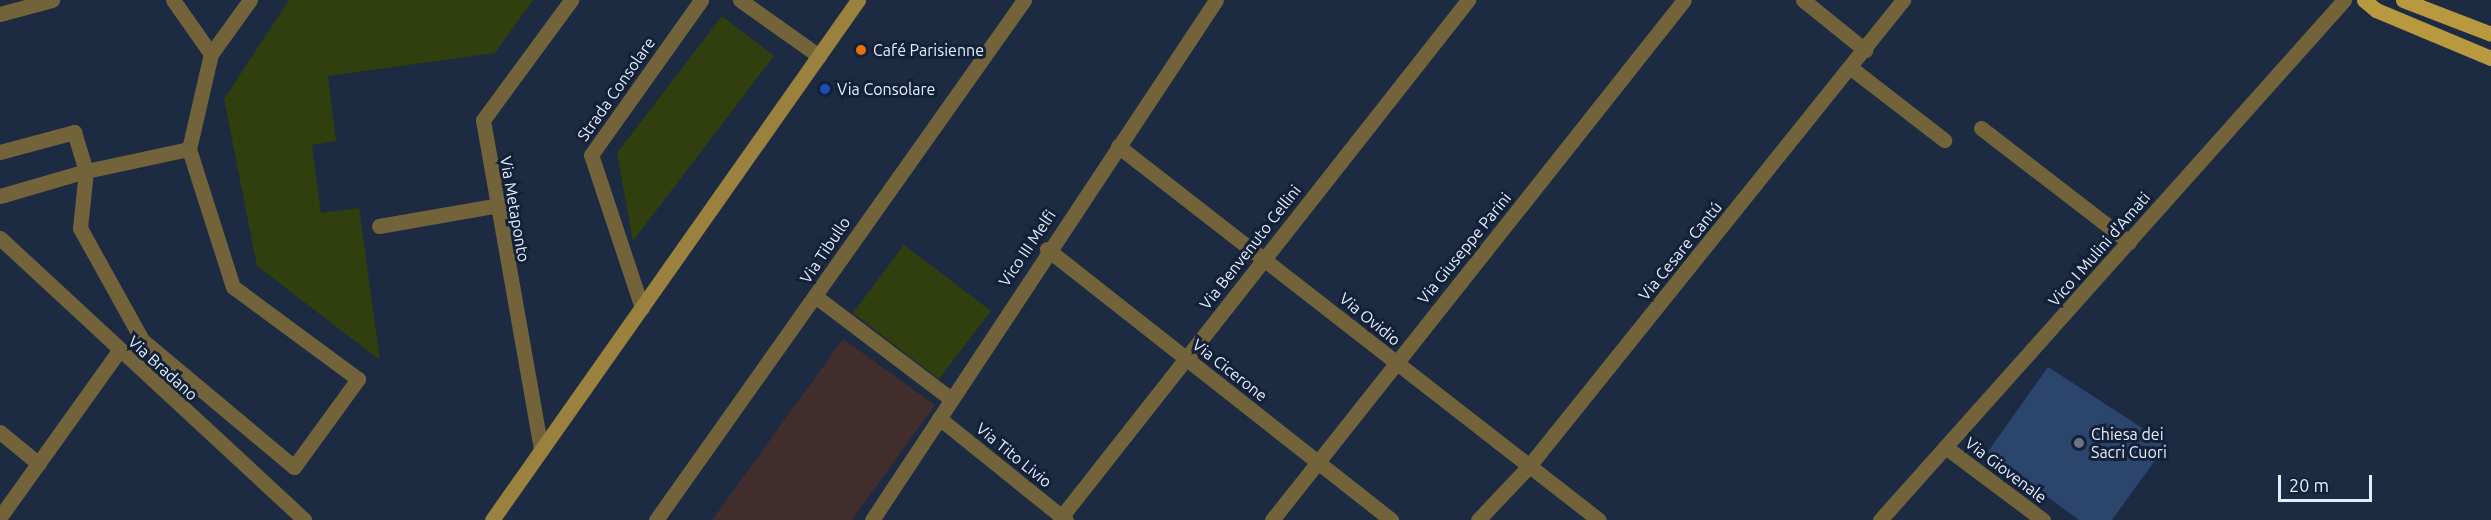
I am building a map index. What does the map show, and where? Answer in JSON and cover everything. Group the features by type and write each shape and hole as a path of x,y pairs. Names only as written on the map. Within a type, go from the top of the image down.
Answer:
{"main road":[{"path":"2364,0 2376,10 2491,58"},
{"path":"2403,0 2491,34"}],"street":[{"path":"0,14 52,0"},
{"path":"173,0 211,54"},
{"path":"0,152 74,132 86,171 80,228 142,340 261,442 294,467 358,379 232,287 189,149 211,54 250,0"},
{"name":"Via Metaponto","path":"541,449 494,206 483,120 572,0"},
{"name":"Strada Consolare","path":"642,308 591,154 701,0"},
{"path":"740,0 819,56"},
{"path":"492,520 858,0"},
{"name":"Via Tibullo","path":"656,520 1024,0"},
{"name":"Vico III Melfi","path":"877,518 950,398 1047,249 1216,0"},
{"name":"Via Benvenuto Cellini","path":"1064,518 1264,257 1468,0"},
{"name":"Via Giuseppe Parini","path":"1272,520 1684,0"},
{"path":"1803,0 1865,50"},
{"name":"Via Cesare Cantú","path":"1478,520 1529,466 1851,68 1903,0"},
{"name":"Vico I Mulini d'Amati","path":"1880,520 1948,449 2344,0"},
{"path":"1851,68 1944,140"},
{"path":"1981,128 2129,242"},
{"name":"Via Ovidio","path":"1118,146 1264,257 1395,363 1599,520"},
{"path":"0,196 86,171 189,149"},
{"path":"379,226 494,206"},
{"name":"Via Bradano","path":"0,238 118,352 305,520"},
{"name":"Via Cicerone","path":"1047,249 1391,520"},
{"path":"815,296 950,398"},
{"path":"0,517 118,352"},
{"name":"Via Tito Livio","path":"939,418 1064,518"},
{"path":"0,432 39,464"},
{"path":"245,465 261,442"},
{"name":"Via Giovenale","path":"1948,449 2043,520"}],"shaded area":[{"path":"843,339 935,405 852,520 712,520"}],"green space":[{"path":"289,0 533,0 495,53 328,76 336,141 312,145 321,213 359,208 380,360 257,266 224,99"},
{"path":"722,16 774,56 633,241 617,153"},
{"path":"904,245 991,311 939,379 853,313"}],"building":[{"name":"Chiesa dei Sacri Cuori","path":"2048,367 2167,444 2112,520 2079,520 1987,453"}],"place":[{"name":"Café Parisienne","path":"861,50"},
{"name":"Via Consolare","path":"825,89"},
{"name":"Chiesa dei Sacri Cuori","path":"2079,443"}]}
